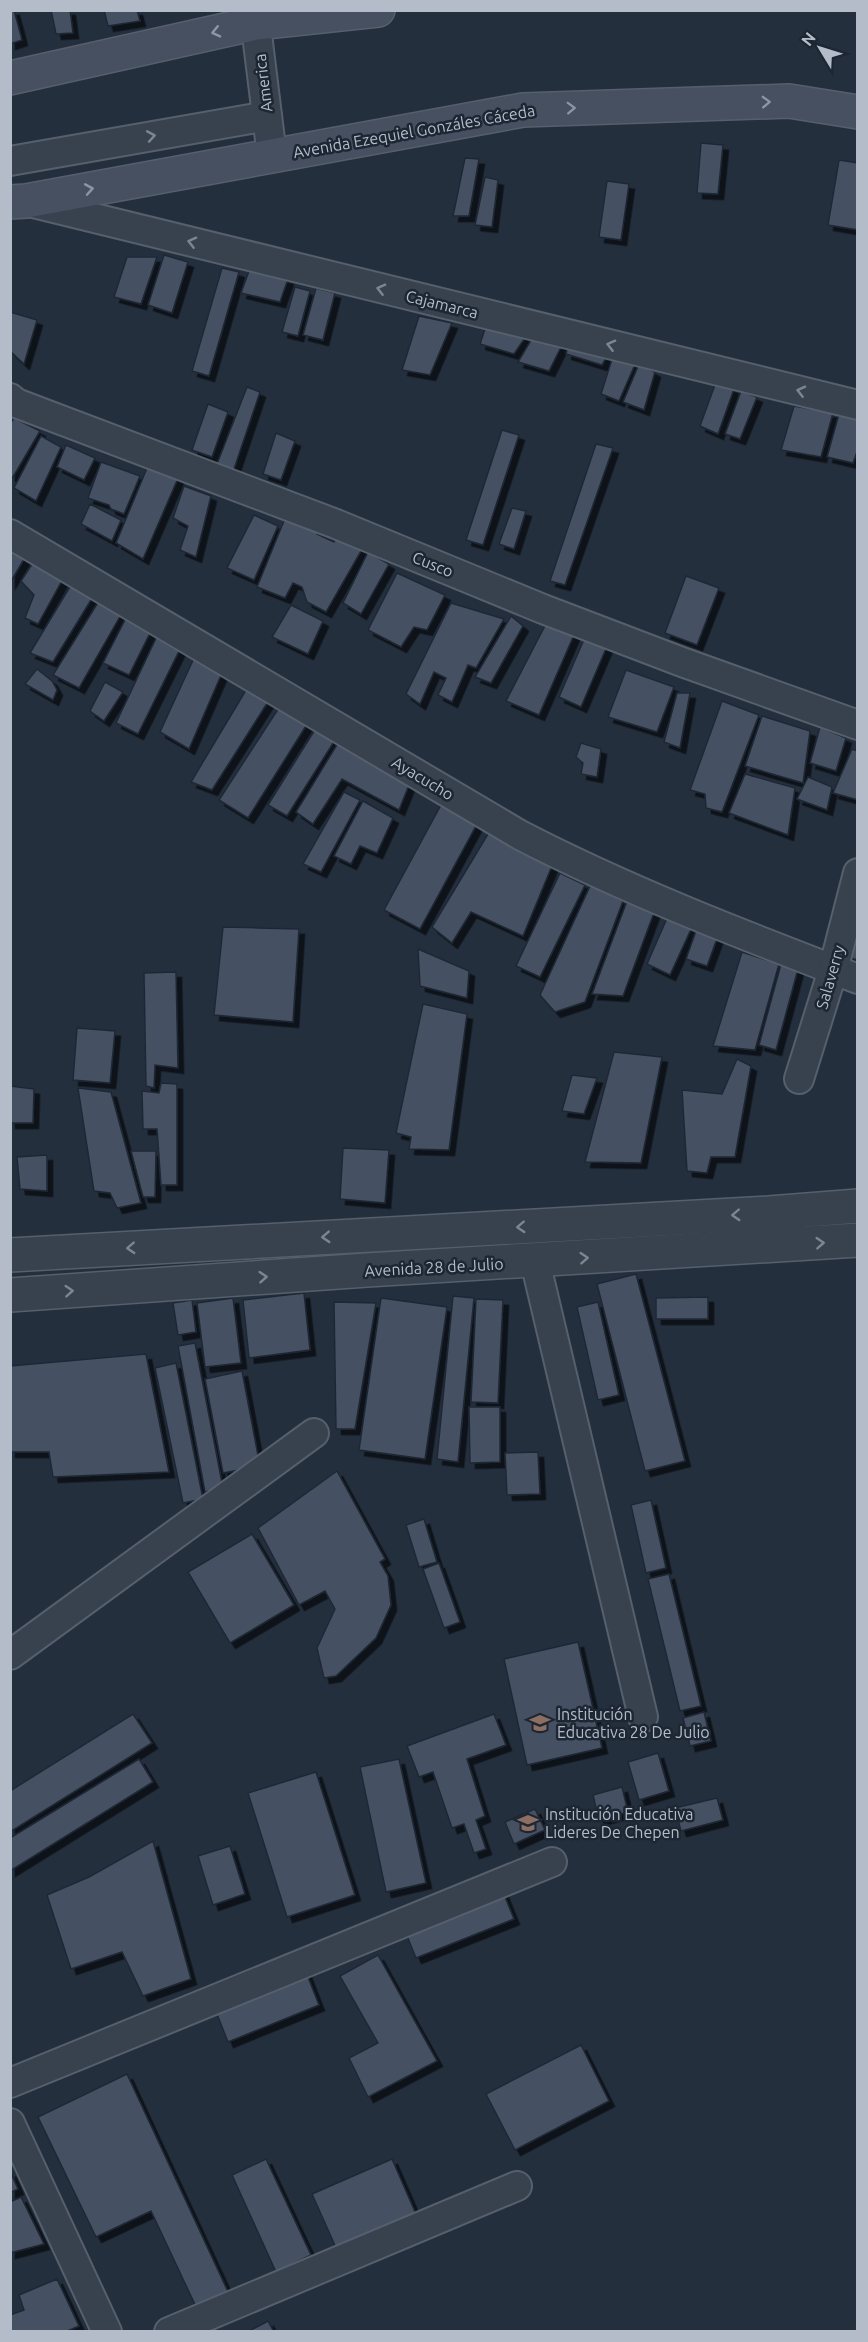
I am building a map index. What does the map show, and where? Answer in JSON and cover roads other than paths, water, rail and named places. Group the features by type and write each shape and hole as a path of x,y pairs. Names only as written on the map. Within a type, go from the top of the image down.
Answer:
{"main road":[{"path":"10,78 255,17 378,10"},
{"name":"Avenida Ezequiel Gonzáles Cáceda","path":"18,201 523,110 789,101 858,112"}],"street":[{"name":"America","path":"255,17 272,156"},
{"path":"10,161 267,116"},
{"name":"Cajamarca","path":"18,201 858,405"},
{"name":"Cusco","path":"12,405 344,528 682,662 858,725"},
{"name":"Ayacucho","path":"10,534 520,835 593,871 672,905 845,974"},
{"name":"Salaverry","path":"799,1079 845,974 858,873"},
{"path":"10,1255 769,1213 858,1206"},
{"path":"769,1213 769,1246"},
{"path":"364,1235 367,1270"},
{"name":"Avenida 28 de Julio","path":"10,1295 367,1270 858,1240"},
{"path":"535,1261 643,1717"},
{"path":"10,1655 314,1433"},
{"path":"10,2083 552,1862"},
{"path":"10,2123 107,2331"},
{"path":"169,2331 517,2186"}],"place":[{"name":"Institución Educativa 28 De Julio","path":"540,1723"},
{"name":"Institución Educativa Lideres De Chepen","path":"528,1823"}]}
